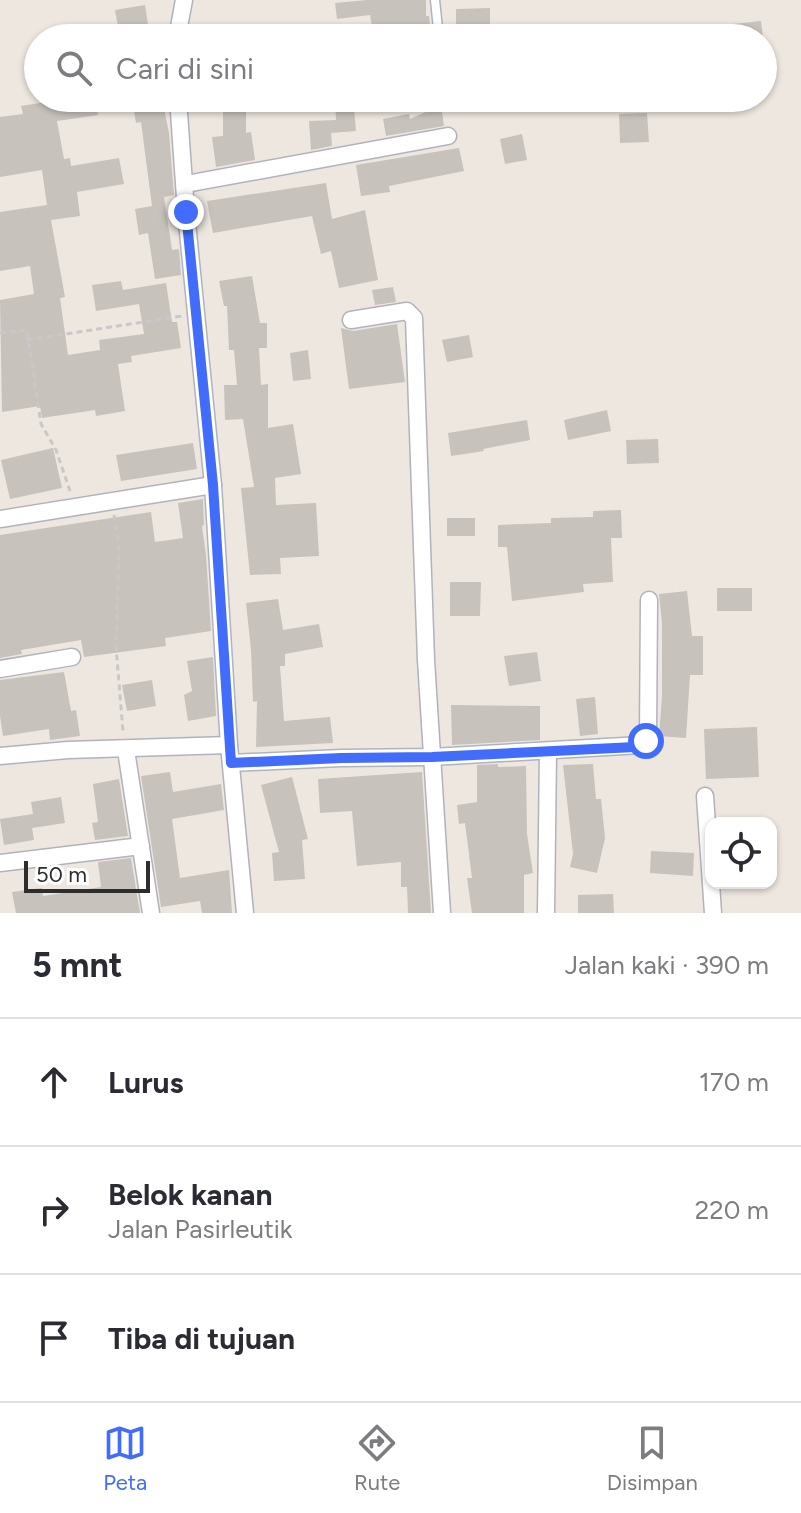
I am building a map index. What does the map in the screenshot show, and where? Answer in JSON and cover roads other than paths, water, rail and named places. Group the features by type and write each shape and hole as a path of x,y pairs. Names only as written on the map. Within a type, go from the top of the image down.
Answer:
{"street":[{"path":"180,24 184,0"},
{"path":"179,112 213,485 229,745 245,913"},
{"path":"186,184 448,136"},
{"path":"351,320 407,311 414,318 432,757 442,913"},
{"path":"0,519 213,485"},
{"path":"231,763 635,747 646,741 649,600"},
{"path":"0,669 72,657"},
{"path":"0,756 68,750 229,745"},
{"path":"126,750 151,913"},
{"path":"546,913 548,751"},
{"path":"705,796 713,913"},
{"path":"0,863 141,846"}],"lane":[{"path":"435,0 438,24"}]}
